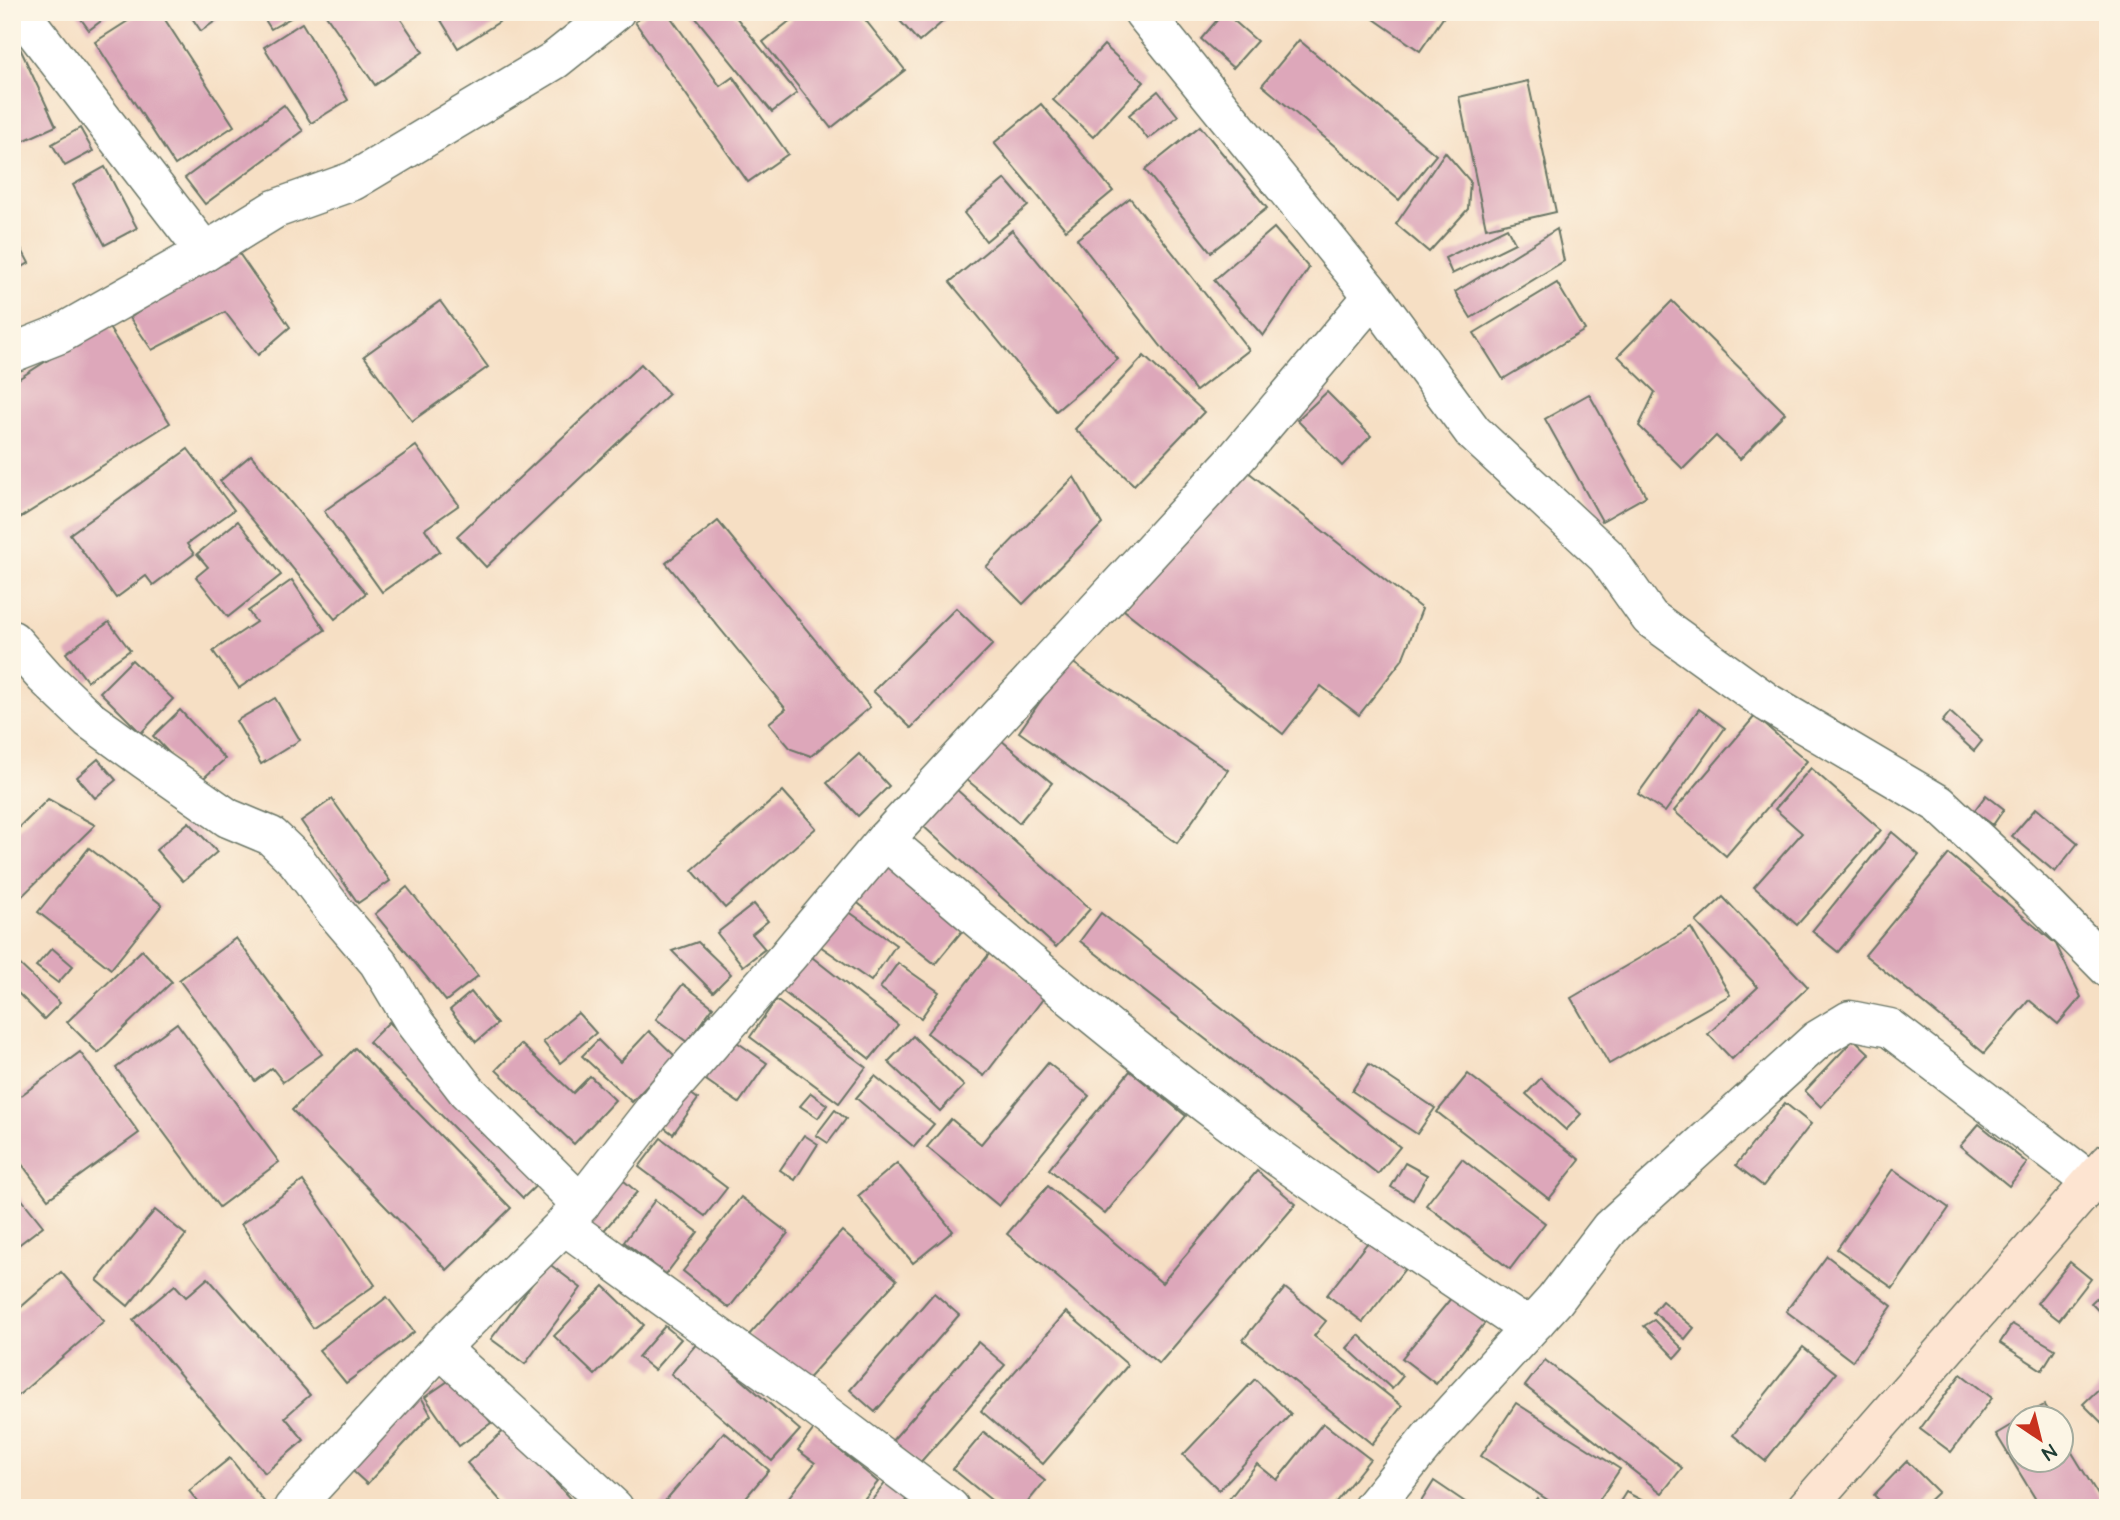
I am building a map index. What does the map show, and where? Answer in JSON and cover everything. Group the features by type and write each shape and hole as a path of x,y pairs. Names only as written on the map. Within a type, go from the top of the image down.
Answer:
{"street":[{"path":"20,12 205,252"},
{"path":"12,353 60,334 275,209 353,181 555,61 615,12"},
{"path":"1143,12 1373,296 1473,432 1606,556 1650,618 1768,703 1939,804 2108,968"},
{"path":"293,1508 440,1348 572,1215 667,1093 787,957 885,840 1233,462 1373,296"},
{"path":"12,640 45,677 90,720 228,818 271,836 296,860 378,962 414,1022 467,1091 572,1215 817,1408 950,1508"},
{"path":"885,840 1065,992 1226,1119 1393,1238 1518,1321 1536,1321"},
{"path":"1372,1508 1431,1436 1555,1300 1610,1228 1817,1040 1850,1020 1890,1028 2099,1173 1806,1508"},
{"path":"440,1348 614,1508"}],"building":[{"path":"76,12 113,12 89,30"},
{"path":"142,12 160,12 234,126 175,165 95,42"},
{"path":"188,12 222,12 224,15 201,31"},
{"path":"260,12 301,12 271,29"},
{"path":"324,12 396,12 423,52 375,85"},
{"path":"436,12 492,12 499,22 458,48"},
{"path":"649,12 667,12 720,86 733,77 788,154 748,182 635,22"},
{"path":"691,12 732,12 797,93 772,112"},
{"path":"801,12 859,12 905,70 831,128 763,42"},
{"path":"892,12 954,12 919,42"},
{"path":"1224,12 1257,41 1233,68 1201,39"},
{"path":"1364,12 1447,12 1420,51"},
{"path":"302,23 348,100 311,123 264,47"},
{"path":"12,31 56,126 12,146"},
{"path":"1299,40 1436,155 1399,200 1262,85"},
{"path":"1104,45 1144,82 1093,137 1053,100"},
{"path":"1528,81 1556,212 1486,228 1459,97"},
{"path":"1158,91 1178,116 1148,139 1129,115"},
{"path":"1041,104 1113,191 1066,230 994,143"},
{"path":"284,105 303,131 205,204 185,178"},
{"path":"1200,126 1267,208 1211,252 1145,170"},
{"path":"80,128 93,151 65,166 52,144"},
{"path":"1445,152 1470,181 1468,209 1429,252 1396,224"},
{"path":"105,167 137,228 105,245 73,185"},
{"path":"1005,179 1028,206 986,241 964,213"},
{"path":"1130,198 1249,350 1196,391 1077,239"},
{"path":"1274,228 1309,268 1263,336 1214,280"},
{"path":"1507,228 1515,243 1452,274 1445,258"},
{"path":"1557,229 1564,261 1471,318 1455,292"},
{"path":"1012,230 1118,359 1056,411 950,282"},
{"path":"12,231 29,263 12,273"},
{"path":"234,246 290,327 258,355 225,312 152,350 130,318"},
{"path":"1557,283 1585,330 1503,379 1474,333"},
{"path":"440,301 488,367 412,421 364,356"},
{"path":"1672,301 1785,413 1740,459 1716,436 1683,469 1639,426 1655,392 1618,356"},
{"path":"106,323 170,423 12,523 12,464 15,462 12,457 12,383"},
{"path":"1144,356 1204,412 1134,485 1075,429"},
{"path":"641,364 669,394 486,567 457,536"},
{"path":"1327,392 1371,436 1342,466 1297,420"},
{"path":"1589,394 1646,496 1602,521 1545,419"},
{"path":"416,446 459,505 425,529 440,551 382,592 324,511"},
{"path":"188,449 234,510 187,544 194,554 153,585 146,576 116,598 70,534"},
{"path":"251,455 366,593 335,619 220,481"},
{"path":"1238,464 1422,609 1402,660 1359,715 1321,686 1283,734 1124,610"},
{"path":"1074,477 1102,524 1023,604 986,567"},
{"path":"238,521 281,575 228,617 196,577 208,567 197,554"},
{"path":"718,521 870,707 811,756 791,749 769,723 786,709 666,563"},
{"path":"292,580 325,630 239,688 213,651 256,622 248,611"},
{"path":"956,608 993,644 911,728 873,691"},
{"path":"109,622 130,650 87,681 66,653"},
{"path":"132,660 173,699 141,733 100,692"},
{"path":"1069,660 1228,770 1177,843 1019,732"},
{"path":"275,698 300,740 261,764 236,721"},
{"path":"1699,709 1725,728 1665,812 1638,794"},
{"path":"180,710 225,759 198,783 153,736"},
{"path":"1950,712 1982,741 1974,751 1942,722"},
{"path":"1755,716 1807,761 1726,856 1674,811"},
{"path":"1001,740 1052,783 1019,823 967,780"},
{"path":"859,754 889,786 858,816 827,783"},
{"path":"98,759 116,780 95,798 77,777"},
{"path":"1811,768 1881,830 1797,925 1754,887 1802,833 1775,809"},
{"path":"956,789 1090,909 1056,947 922,825"},
{"path":"783,791 816,828 725,908 692,870"},
{"path":"1986,795 2004,809 1993,825 1974,811"},
{"path":"48,799 95,825 12,906 12,835"},
{"path":"332,799 390,881 358,903 301,821"},
{"path":"2036,808 2078,843 2055,872 2012,836"},
{"path":"189,822 217,852 183,881 156,850"},
{"path":"1892,832 1919,855 1838,952 1812,931"},
{"path":"89,848 162,905 111,969 38,912"},
{"path":"1949,854 2056,944 2081,997 2058,1024 2029,1000 1984,1053 1865,955"},
{"path":"886,859 968,924 935,964 854,900"},
{"path":"407,887 478,976 446,1001 375,914"},
{"path":"1723,897 1808,987 1732,1059 1708,1034 1758,987 1696,922"},
{"path":"754,904 768,921 752,934 765,949 743,966 717,933"},
{"path":"845,909 896,945 871,981 820,946"},
{"path":"1101,913 1400,1147 1378,1174 1080,941"},
{"path":"1691,928 1730,995 1609,1064 1571,998"},
{"path":"236,938 322,1054 283,1082 272,1068 255,1081 179,980"},
{"path":"698,942 731,974 713,992 672,951"},
{"path":"52,948 73,966 58,983 36,966"},
{"path":"142,950 172,982 98,1053 67,1022"},
{"path":"990,953 1046,995 984,1076 927,1033"},
{"path":"808,954 898,1025 870,1059 780,989"},
{"path":"12,957 60,1003 44,1019 12,987"},
{"path":"898,963 939,992 921,1018 880,988"},
{"path":"683,984 713,1007 687,1042 656,1019"},
{"path":"471,992 497,1024 476,1042 450,1010"},
{"path":"776,1000 866,1067 839,1103 750,1037"},
{"path":"578,1013 596,1033 560,1063 543,1042"},
{"path":"389,1022 544,1178 523,1198 369,1042"},
{"path":"177,1023 279,1162 219,1207 116,1068"},
{"path":"649,1031 675,1056 632,1102 582,1056 598,1040 620,1062"},
{"path":"913,1036 964,1086 940,1111 888,1062"},
{"path":"731,1038 767,1063 739,1103 703,1078"},
{"path":"1854,1039 1870,1054 1821,1107 1805,1091"},
{"path":"521,1044 573,1093 590,1076 615,1100 574,1144 496,1070"},
{"path":"355,1048 511,1208 447,1270 292,1110"},
{"path":"80,1052 139,1133 48,1199 12,1151 12,1102"},
{"path":"1048,1063 1089,1096 999,1206 927,1147 951,1119 981,1144"},
{"path":"1369,1064 1435,1108 1417,1134 1352,1091"},
{"path":"1130,1071 1186,1116 1105,1214 1049,1169"},
{"path":"1468,1074 1580,1160 1549,1199 1437,1112"},
{"path":"875,1076 934,1124 914,1147 856,1098"},
{"path":"1541,1078 1581,1114 1566,1130 1526,1094"},
{"path":"682,1087 698,1099 673,1134 657,1122"},
{"path":"811,1093 827,1105 818,1118 800,1106"},
{"path":"1785,1103 1811,1124 1763,1186 1736,1165"},
{"path":"835,1110 846,1119 828,1143 816,1135"},
{"path":"1979,1124 2027,1163 2009,1186 1960,1146"},
{"path":"804,1135 818,1144 795,1180 780,1170"},
{"path":"661,1138 727,1188 705,1216 639,1167"},
{"path":"1462,1159 1545,1223 1510,1269 1426,1205"},
{"path":"897,1163 953,1231 913,1263 858,1196"},
{"path":"1405,1163 1427,1175 1413,1200 1391,1187"},
{"path":"1893,1169 1949,1208 1893,1288 1837,1249"},
{"path":"1257,1171 1296,1204 1159,1364 1007,1234 1048,1186 1162,1283"},
{"path":"617,1175 637,1192 600,1235 581,1219"},
{"path":"303,1181 375,1285 313,1328 241,1224"},
{"path":"12,1187 43,1226 12,1250"},
{"path":"741,1197 788,1233 729,1308 683,1271"},
{"path":"655,1200 698,1232 666,1274 624,1242"},
{"path":"155,1210 186,1235 128,1306 97,1280"},
{"path":"842,1231 897,1280 803,1384 748,1336"},
{"path":"1372,1237 1408,1265 1363,1322 1327,1295"},
{"path":"1827,1256 1892,1306 1852,1361 1786,1311"},
{"path":"2070,1262 2091,1279 2059,1320 2037,1303"},
{"path":"548,1263 581,1288 525,1364 491,1339"},
{"path":"61,1272 104,1321 12,1401 12,1315"},
{"path":"208,1278 310,1395 285,1417 304,1440 265,1473 133,1320 175,1285 186,1297"},
{"path":"604,1286 644,1325 595,1375 554,1336"},
{"path":"2108,1287 2108,1321 2091,1303"},
{"path":"1285,1288 1326,1321 1314,1336 1402,1406 1372,1444 1243,1340"},
{"path":"934,1293 959,1315 875,1412 850,1390"},
{"path":"387,1297 414,1332 346,1383 319,1350"},
{"path":"1452,1297 1485,1323 1436,1384 1402,1358"},
{"path":"1662,1301 1694,1328 1685,1339 1653,1312"},
{"path":"1066,1312 1128,1365 1043,1464 981,1411"},
{"path":"1654,1320 1683,1349 1675,1358 1644,1326"},
{"path":"2012,1324 2055,1349 2042,1370 2000,1343"},
{"path":"665,1326 681,1339 654,1370 638,1357"},
{"path":"1359,1335 1403,1376 1392,1389 1347,1348"},
{"path":"698,1342 800,1430 772,1461 671,1374"},
{"path":"978,1342 1005,1365 918,1465 891,1442"},
{"path":"1803,1347 1836,1373 1765,1461 1733,1435"},
{"path":"1545,1360 1682,1468 1662,1493 1525,1386"},
{"path":"1961,1374 1992,1398 1951,1452 1920,1429"},
{"path":"457,1375 491,1423 459,1446 425,1397"},
{"path":"1255,1379 1291,1414 1219,1490 1183,1455"},
{"path":"2108,1380 2108,1429 2083,1404"},
{"path":"415,1386 431,1415 367,1484 344,1463"},
{"path":"1516,1403 1620,1469 1594,1508 1560,1508 1481,1456"},
{"path":"1323,1423 1370,1459 1331,1508 1222,1508 1257,1464 1277,1480"},
{"path":"507,1428 573,1502 567,1508 507,1508 467,1463"},
{"path":"814,1429 878,1482 857,1508 801,1508 789,1497 815,1463 798,1450"},
{"path":"2004,1429 2004,1447 1996,1434"},
{"path":"724,1432 769,1470 737,1508 659,1508"},
{"path":"984,1432 1045,1481 1023,1508 1001,1508 953,1469"},
{"path":"2074,1456 2106,1508 2041,1508 2020,1474 2074,1474"},
{"path":"230,1458 266,1504 261,1508 203,1508 189,1491"},
{"path":"1907,1461 1938,1492 1921,1508 1886,1508 1874,1495"},
{"path":"1434,1481 1471,1506 1470,1508 1417,1508"},
{"path":"886,1482 907,1499 900,1508 866,1508"},
{"path":"1626,1492 1647,1503 1644,1508 1616,1508"},
{"path":"1537,1498 1549,1508 1529,1508"}]}
